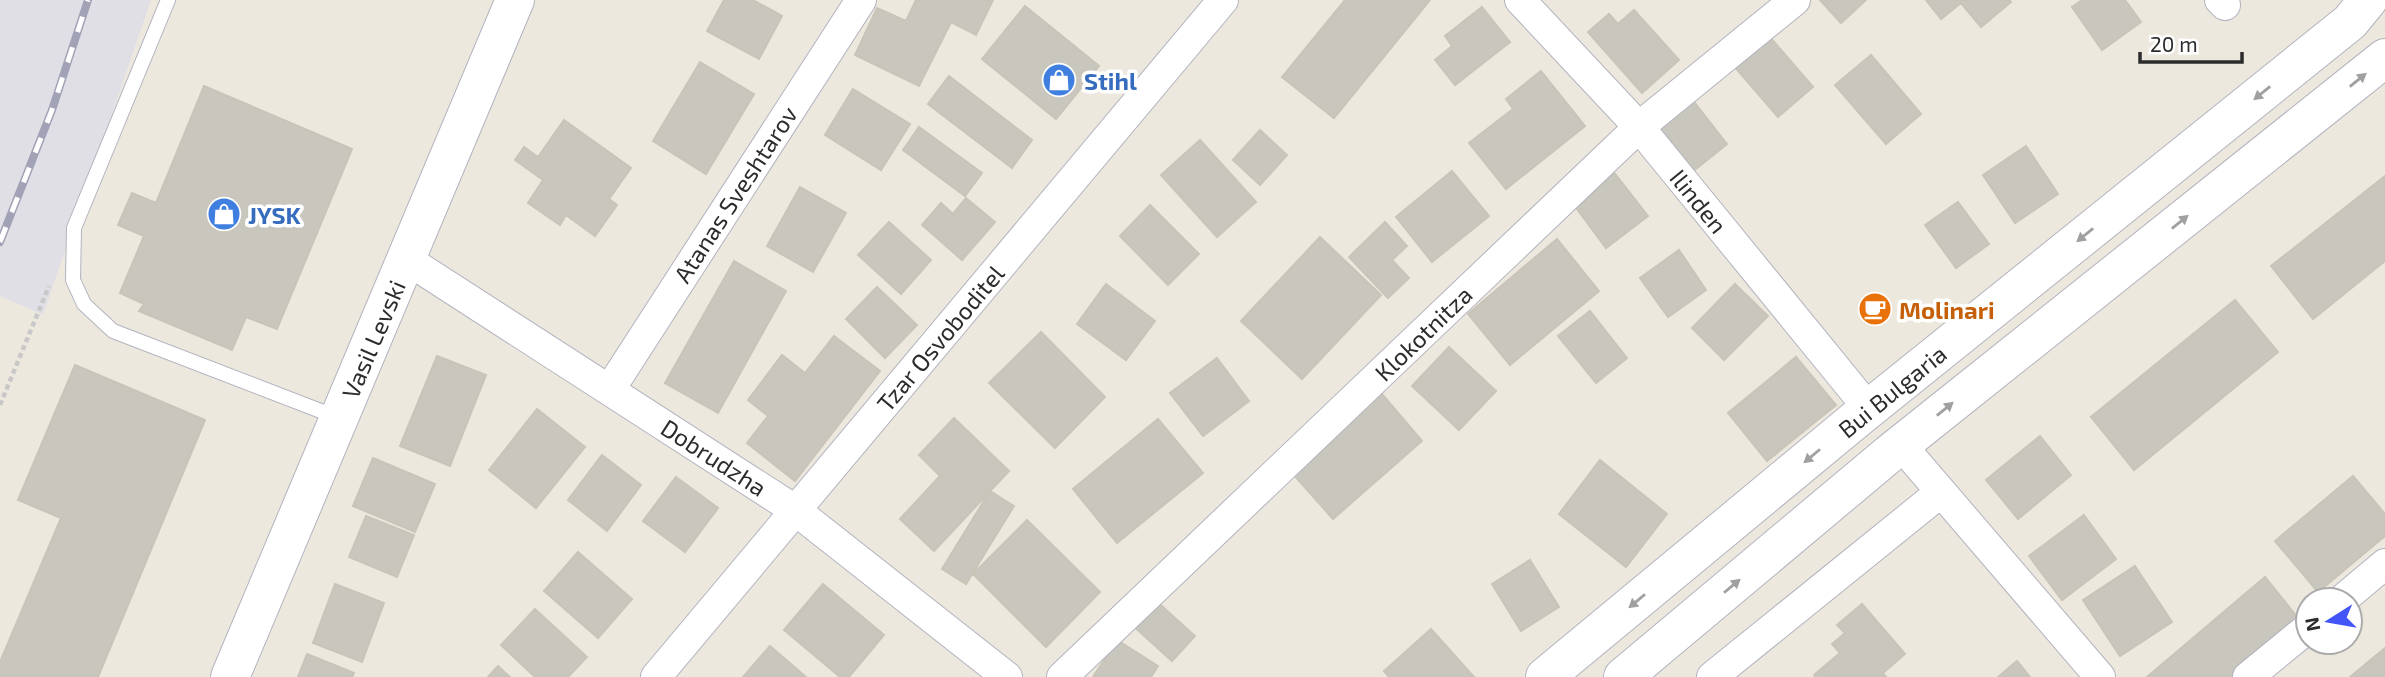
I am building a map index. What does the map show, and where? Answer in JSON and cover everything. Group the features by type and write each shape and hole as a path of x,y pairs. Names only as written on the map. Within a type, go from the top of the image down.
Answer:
{"main road":[{"name":"Vasil Levski","path":"230,677 515,0"},
{"name":"Bui Bulgaria","path":"1545,677 1869,409 2350,22 2368,0"},
{"name":"Bui Bulgaria","path":"1623,677 1901,444 2385,58"}],"street":[{"name":"Atanas Sveshtarov","path":"610,389 860,0"},
{"name":"Tzar Osvoboditel","path":"656,677 1223,0"},
{"name":"Ilinden","path":"1520,0 1639,127 1869,409"},
{"name":"Klokotnitza","path":"1062,677 1639,127 1795,0"},
{"name":"Dobrudzha","path":"406,260 795,510 1007,677"},
{"path":"1901,444 2100,677"},
{"path":"1712,677 1941,492"},
{"path":"2359,586 2385,565"},
{"path":"2248,677 2294,639"}],"lane":[{"path":"169,0 74,228 73,280 84,304 113,331 339,418"}],"path":[{"path":"0,405 53,278"}],"shaded area":[{"path":"0,0 151,0 43,315 0,296"}],"building":[{"path":"724,0 753,0 782,16 759,59 707,31"},
{"path":"916,0 993,0 976,35 951,22 919,86 855,55 877,8 906,21"},
{"path":"1345,0 1430,0 1334,118 1282,77"},
{"path":"1820,0 1866,0 1841,23"},
{"path":"1926,0 2011,2 1981,27 1961,3 1941,19"},
{"path":"2082,0 2125,0 2141,22 2102,50 2072,7"},
{"path":"1025,6 1099,66 1056,119 982,59"},
{"path":"1482,7 1510,42 1455,85 1435,60 1452,46 1445,36"},
{"path":"1634,10 1679,60 1642,93 1588,32 1609,14 1618,24"},
{"path":"1769,36 1813,87 1778,117 1734,66"},
{"path":"1871,55 1921,114 1886,144 1835,85"},
{"path":"700,62 754,94 706,174 653,141"},
{"path":"1541,71 1585,126 1506,189 1469,143 1513,109 1506,99"},
{"path":"949,76 1032,140 1012,168 928,104"},
{"name":"JYSK","path":"204,86 352,149 277,329 246,317 232,350 139,311 144,304 120,293 144,236 118,225 132,193 156,203"},
{"path":"853,89 910,124 881,170 825,135"},
{"path":"1688,94 1727,144 1692,172 1652,121"},
{"path":"564,120 631,168 609,199 617,205 595,236 566,215 560,225 528,203 543,180 515,160 524,147 538,157"},
{"path":"919,127 982,173 965,196 903,150"},
{"path":"1260,130 1287,155 1260,185 1233,160"},
{"path":"1200,140 1256,202 1217,237 1161,175"},
{"path":"2026,146 2058,194 2015,223 1983,175"},
{"path":"1609,166 1648,216 1606,248 1568,197"},
{"path":"1452,171 1489,216 1432,262 1396,217"},
{"path":"2385,176 2385,261 2313,319 2271,266"},
{"path":"800,187 846,213 813,272 767,246"},
{"path":"966,198 995,222 962,260 922,225 941,203 953,214"},
{"path":"1958,202 1989,244 1956,268 1925,225"},
{"path":"1150,205 1199,254 1168,285 1120,236"},
{"path":"889,222 931,260 901,294 858,255"},
{"path":"1385,222 1407,246 1392,260 1409,278 1388,298 1349,257"},
{"path":"1320,237 1381,295 1302,379 1241,321"},
{"path":"1557,239 1599,291 1510,365 1468,314"},
{"path":"1679,250 1706,290 1668,317 1640,278"},
{"path":"734,261 786,291 718,413 665,383"},
{"path":"1106,284 1155,321 1126,360 1077,324"},
{"path":"1735,284 1768,316 1724,360 1692,328"},
{"path":"877,287 917,325 885,358 846,319"},
{"path":"2235,300 2278,352 2134,470 2091,417"},
{"path":"1590,311 1627,358 1596,383 1558,336"},
{"path":"1041,332 1105,397 1055,448 989,383"},
{"path":"834,336 880,371 795,481 747,443 768,416 748,400 782,355 805,373"},
{"path":"1449,347 1496,391 1459,430 1412,386"},
{"path":"437,356 486,375 450,466 400,446"},
{"path":"1796,357 1836,405 1767,461 1728,413"},
{"path":"1217,358 1249,401 1203,436 1170,393"},
{"path":"75,365 205,420 98,677 0,677 0,662 61,518 18,500"},
{"path":"1376,387 1422,441 1333,519 1286,466"},
{"path":"537,409 585,447 536,508 489,470"},
{"path":"954,418 1009,471 934,551 900,519 940,476 919,455"},
{"path":"1158,419 1203,473 1117,543 1073,489"},
{"path":"2040,436 2071,475 2018,519 1986,480"},
{"path":"602,455 641,485 607,531 568,500"},
{"path":"373,458 435,484 415,532 353,506"},
{"path":"1600,460 1667,514 1626,567 1559,514"},
{"path":"2353,476 2385,514 2385,536 2325,586 2313,586 2275,541"},
{"path":"676,477 718,508 685,552 643,521"},
{"path":"990,491 1014,506 966,584 942,569"},
{"path":"2084,515 2116,559 2062,600 2029,556"},
{"path":"366,516 414,535 397,577 349,557"},
{"path":"1027,520 1100,592 1046,647 973,574"},
{"path":"578,552 632,599 598,638 544,591"},
{"path":"1530,560 1559,607 1521,631 1492,584"},
{"path":"2135,566 2172,622 2120,656 2083,600"},
{"path":"2265,577 2294,613 2294,630 2238,677 2147,677"},
{"path":"335,584 384,603 362,662 313,643"},
{"path":"823,584 884,635 849,677 840,677 784,630"},
{"path":"1154,599 1195,636 1172,661 1131,624"},
{"path":"1862,604 1905,654 1883,673 1886,677 1815,677 1814,675 1840,653 1832,644 1845,633 1837,625"},
{"path":"535,609 587,657 568,677 535,677 501,645"},
{"path":"1431,629 1474,677 1389,677 1384,671"},
{"path":"1117,640 1158,666 1151,677 1093,677"},
{"path":"770,646 806,677 743,677"},
{"path":"2385,648 2385,677 2350,677"},
{"path":"307,654 354,673 352,677 298,677"},
{"path":"2017,661 2030,677 1998,677"},
{"path":"498,666 510,677 488,677"}],"railway":[{"path":"0,242 52,110 88,0"}],"place":[{"name":"Stihl","path":"1059,80"},
{"name":"JYSK","path":"224,214"},
{"name":"Molinari","path":"1875,309"}]}
